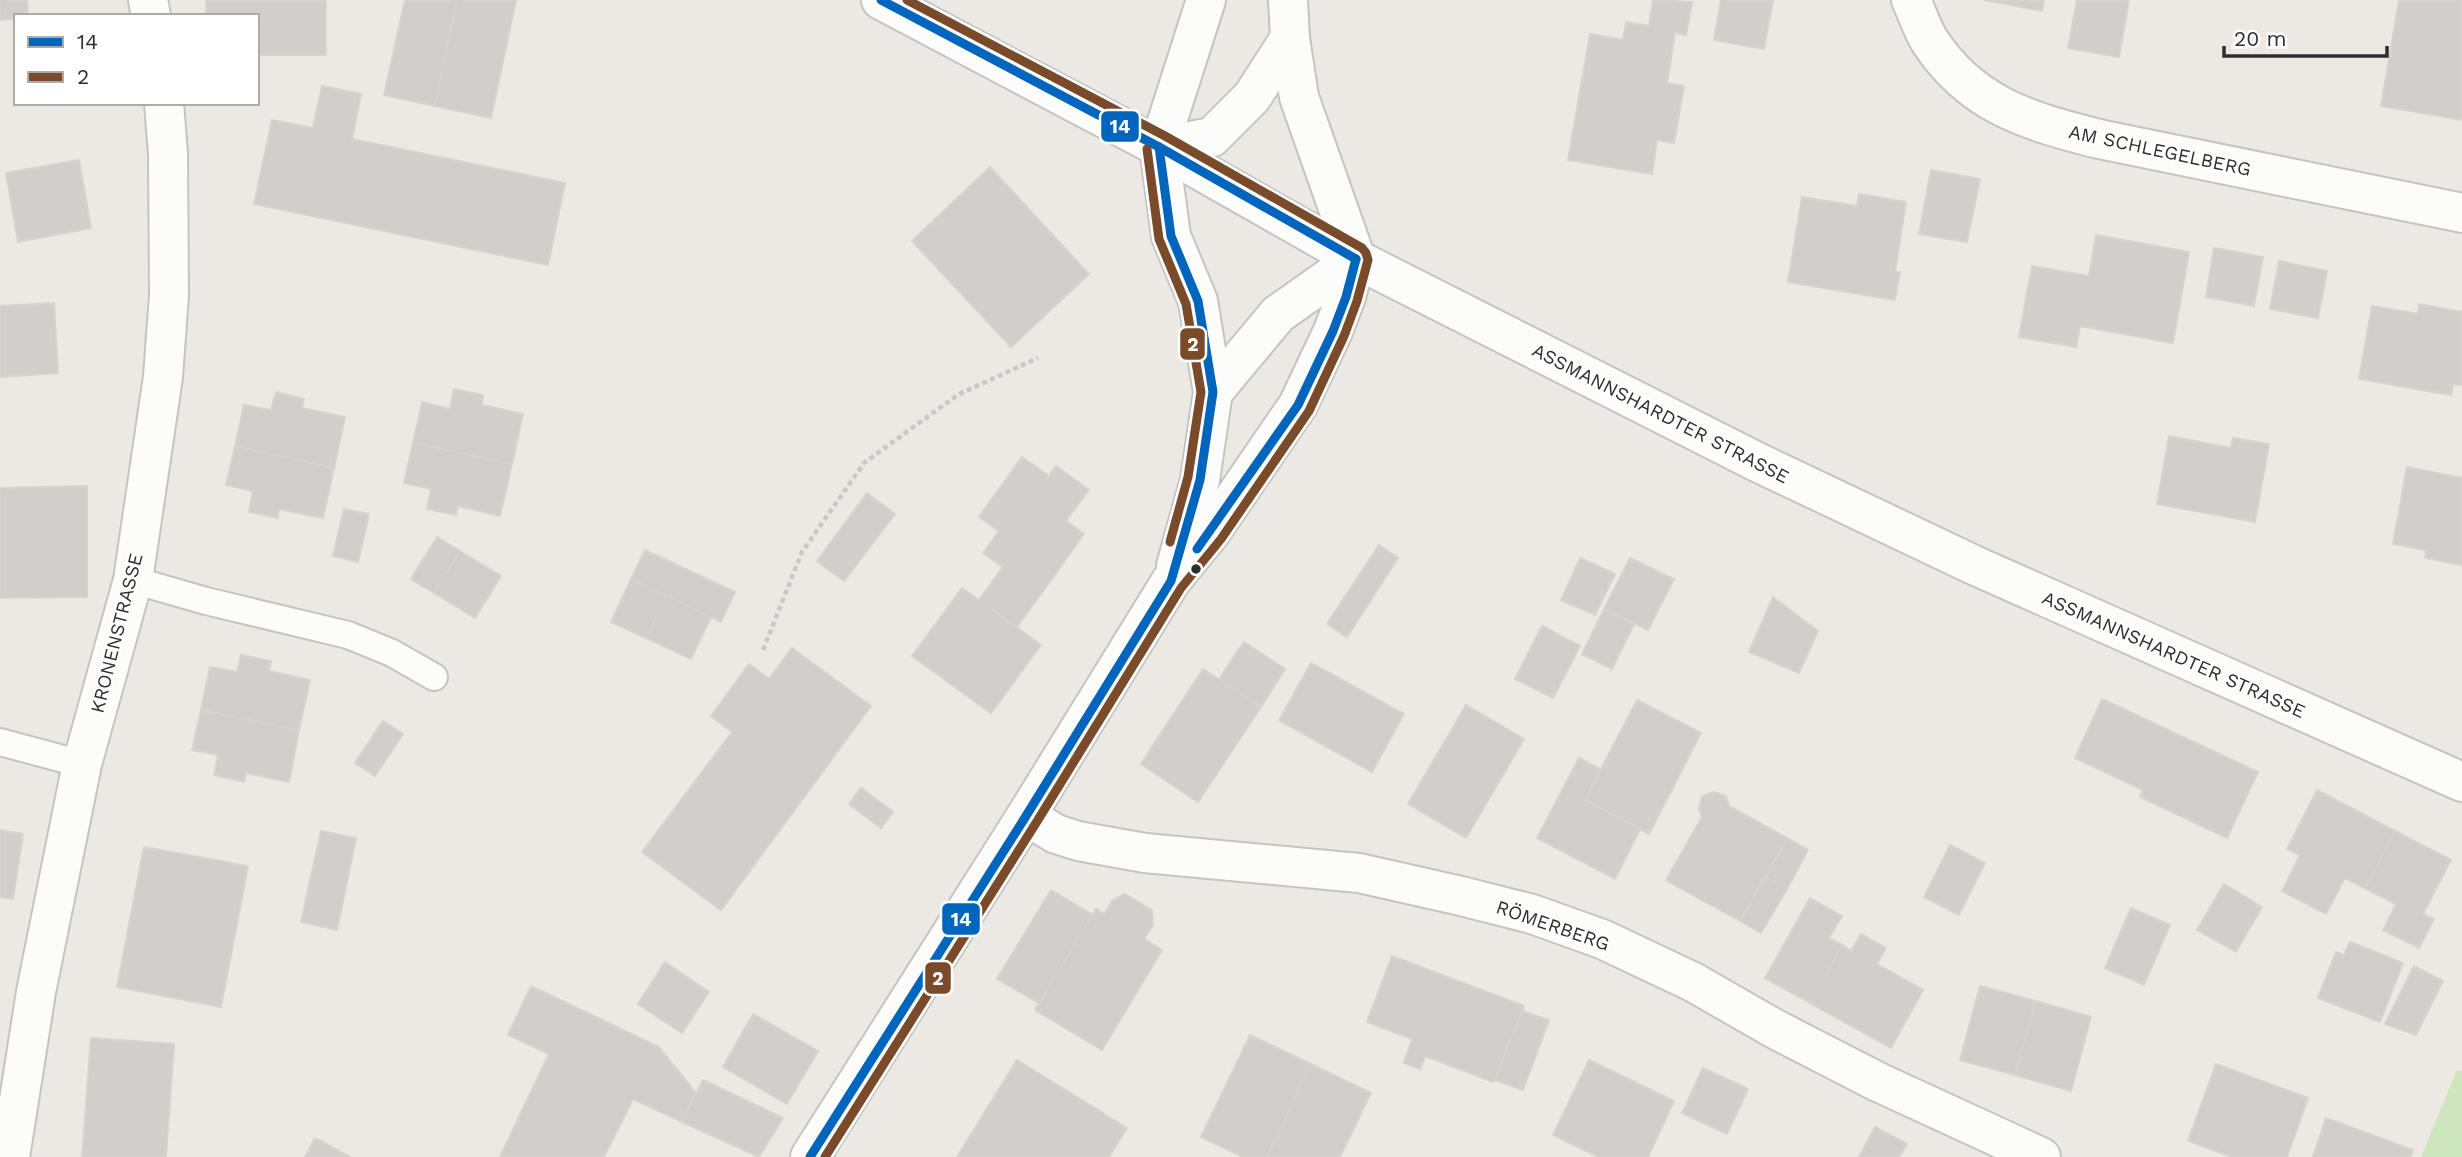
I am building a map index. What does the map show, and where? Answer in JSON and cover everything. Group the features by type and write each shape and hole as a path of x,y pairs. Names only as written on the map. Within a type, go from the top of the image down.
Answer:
{"street":[{"name":"ASSMANNSHARDTER STRASSE","path":"881,0 1159,147 1356,259 1792,479 1976,566 2462,782"},
{"path":"1171,581 1200,480 1213,392 1198,300 1171,236 1159,147 1206,0"},
{"path":"810,1157 1026,817 1171,581 1211,532 1298,405 1342,308 1356,259 1298,97 1288,0"},
{"name":"AM SCHLEGELBERG","path":"1911,0 1928,39 1956,74 1988,101 2044,125 2099,139 2462,213"},
{"path":"1159,147 1212,136 1252,97 1290,38"},
{"name":"KRONENSTRASSE","path":"10,1157 36,992 82,764 133,580 163,377 168,308 169,154 164,105"},
{"path":"1213,392 1278,314 1356,259"},
{"name":"RÖMERBERG","path":"1026,817 1056,834 1079,841 1145,852 1359,873 1461,895 1532,914 1602,939 1693,982 1878,1083 2041,1157"}],"lane":[{"path":"133,580 206,601 348,635 392,653 434,677"},
{"path":"0,742 82,764"}],"path":[{"path":"763,650 802,552 864,463 959,394 1038,358"}],"green space":[{"path":"2457,1070 2462,1071 2462,1157 2421,1157"}],"building":[{"path":"0,0 27,0 28,14 14,14 14,19 0,20"},
{"path":"206,0 326,0 326,55 259,55 259,14 206,14"},
{"path":"405,0 457,0 435,106 384,95"},
{"path":"457,0 516,0 491,118 435,106"},
{"path":"1653,0 1692,2 1686,35 1675,33 1667,83 1684,86 1674,143 1657,140 1652,174 1568,160 1590,34 1623,40 1626,22 1649,26"},
{"path":"1721,0 1773,0 1764,49 1714,40"},
{"path":"1984,0 2044,0 2042,11"},
{"path":"2077,0 2129,0 2119,57 2068,48"},
{"path":"2399,0 2462,0 2462,120 2381,106"},
{"path":"322,86 361,94 352,139 565,183 548,265 254,204 272,120 313,128"},
{"path":"79,160 91,228 18,242 6,173"},
{"path":"990,167 1089,274 1011,347 912,241"},
{"path":"1931,170 1980,179 1967,242 1919,234"},
{"path":"1859,194 1906,202 1895,272 1900,272 1895,300 1788,282 1802,197 1857,206"},
{"path":"2096,235 2189,252 2173,343 2080,326 2076,347 2019,337 2032,266 2089,276"},
{"path":"2214,248 2263,257 2254,306 2206,297"},
{"path":"2279,261 2327,271 2318,318 2270,309"},
{"path":"54,303 58,373 0,377 0,306"},
{"path":"2419,304 2462,312 2462,385 2453,384 2451,395 2359,379 2372,306 2418,314"},
{"path":"454,389 483,395 482,405 523,414 512,464 413,443 422,402 450,409"},
{"path":"276,392 304,399 302,408 345,417 334,468 235,446 244,405 271,410"},
{"path":"2169,436 2231,448 2233,438 2269,444 2255,522 2157,504"},
{"path":"413,443 512,464 500,516 458,506 456,515 427,509 431,489 404,483"},
{"path":"235,446 334,468 323,518 279,509 278,518 249,512 253,491 226,485"},
{"path":"1022,457 1049,476 1056,466 1089,490 1066,521 1084,534 1017,627 979,600 1003,567 983,553 999,531 979,517"},
{"path":"2407,467 2462,478 2462,565 2425,558 2426,550 2393,544"},
{"path":"87,486 87,597 0,598 0,488"},
{"path":"867,493 895,514 844,581 817,561"},
{"path":"344,509 369,514 358,562 333,556"},
{"path":"437,537 460,551 434,593 411,579"},
{"path":"1379,545 1398,558 1347,637 1327,624"},
{"path":"645,550 735,592 721,622 631,579"},
{"path":"460,551 501,576 475,618 434,593"},
{"path":"1580,558 1615,574 1595,615 1561,600"},
{"path":"1630,558 1674,579 1648,630 1604,609"},
{"path":"631,579 666,595 646,638 611,622"},
{"path":"962,588 1041,645 991,713 912,656"},
{"path":"666,595 711,617 691,659 646,638"},
{"path":"1773,597 1818,631 1799,673 1749,652"},
{"path":"1604,609 1634,624 1612,669 1582,654"},
{"path":"1542,626 1580,646 1553,698 1515,679"},
{"path":"1244,642 1285,669 1261,707 1219,679"},
{"path":"792,648 871,706 721,910 642,852 732,732 711,716 749,664 769,679"},
{"path":"241,655 271,661 269,671 310,680 299,730 201,710 210,667 237,672"},
{"path":"1311,663 1404,714 1372,772 1279,720"},
{"path":"1203,669 1261,707 1198,802 1141,764"},
{"path":"2102,699 2258,772 2227,838 2140,797 2143,790 2075,758"},
{"path":"1637,700 1701,733 1649,834 1585,800"},
{"path":"1466,705 1524,739 1466,838 1408,804"},
{"path":"201,710 299,730 289,782 246,773 244,782 214,775 218,755 192,750"},
{"path":"383,721 403,734 375,776 355,763"},
{"path":"1579,758 1600,769 1585,800 1640,829 1615,879 1537,838"},
{"path":"861,788 893,812 881,828 849,804"},
{"path":"2317,790 2395,831 2366,889 2345,878 2326,914 2282,891 2300,855 2287,849"},
{"path":"1714,792 1726,796 1729,806 1787,838 1740,921 1666,880 1702,817 1699,809 1702,796"},
{"path":"0,830 23,834 13,899 0,897"},
{"path":"321,831 356,838 337,930 301,922"},
{"path":"2395,831 2451,860 2423,914 2434,919 2419,948 2383,930 2396,904 2366,889"},
{"path":"1787,838 1808,850 1787,889 1766,877"},
{"path":"1950,845 1985,863 1959,915 1924,897"},
{"path":"144,847 248,866 221,1007 117,987"},
{"path":"1766,877 1787,889 1761,933 1740,921"},
{"path":"2224,884 2262,907 2236,952 2197,930"},
{"path":"1051,890 1093,915 1039,1003 997,979"},
{"path":"1125,894 1152,910 1153,925 1144,939 1162,950 1102,1050 1035,1010 1096,909 1104,914 1113,900"},
{"path":"1810,898 1842,916 1829,938 1842,945 1810,1003 1765,978"},
{"path":"2131,908 2170,925 2144,985 2105,968"},
{"path":"1861,934 1886,948 1877,964 1923,990 1891,1048 1810,1003 1842,945 1851,951"},
{"path":"2350,942 2403,963 2380,1022 2318,998 2336,952 2344,955"},
{"path":"1392,956 1524,1006 1493,1082 1425,1056 1420,1069 1404,1063 1412,1039 1367,1022"},
{"path":"665,962 709,992 682,1033 638,1004"},
{"path":"2414,966 2443,981 2416,1035 2385,1024"},
{"path":"531,986 659,1047 696,1093 682,1122 633,1099 604,1157 500,1157 549,1054 508,1035"},
{"path":"1980,986 2036,1001 2015,1075 1960,1060"},
{"path":"2036,1001 2091,1017 2071,1091 2015,1075"},
{"path":"1522,1011 1549,1020 1523,1090 1495,1080"},
{"path":"753,1014 818,1051 787,1104 723,1067"},
{"path":"1250,1035 1311,1064 1267,1157 1243,1157 1201,1137"},
{"path":"91,1038 174,1044 166,1157 82,1157"},
{"path":"1017,1060 1127,1128 1109,1157 957,1157"},
{"path":"1589,1060 1674,1101 1648,1157 1598,1157 1553,1135"},
{"path":"1311,1064 1371,1093 1340,1157 1267,1157"},
{"path":"2216,1064 2308,1098 2287,1157 2232,1157 2188,1141"},
{"path":"1703,1068 1748,1089 1727,1134 1682,1113"},
{"path":"703,1080 783,1118 759,1157 682,1122"},
{"path":"2326,1118 2413,1150 2411,1157 2313,1157"},
{"path":"1875,1127 1907,1144 1899,1157 1859,1157"},
{"path":"315,1138 350,1157 305,1157"}],"transit line":[{"name":"14","path":"881,0 1159,147 1356,259"},
{"name":"2","path":"825,1157 1181,588 1221,539 1309,411 1344,336 1368,260 1362,248 1165,136 907,0"},
{"name":"14","path":"810,1157 1171,581 1200,480 1213,392 1198,301 1171,236 1159,147"},
{"name":"2","path":"1147,149 1159,239 1186,304 1201,392 1188,477 1170,542"},
{"name":"14","path":"1197,549 1298,405 1333,331 1356,259"}]}
